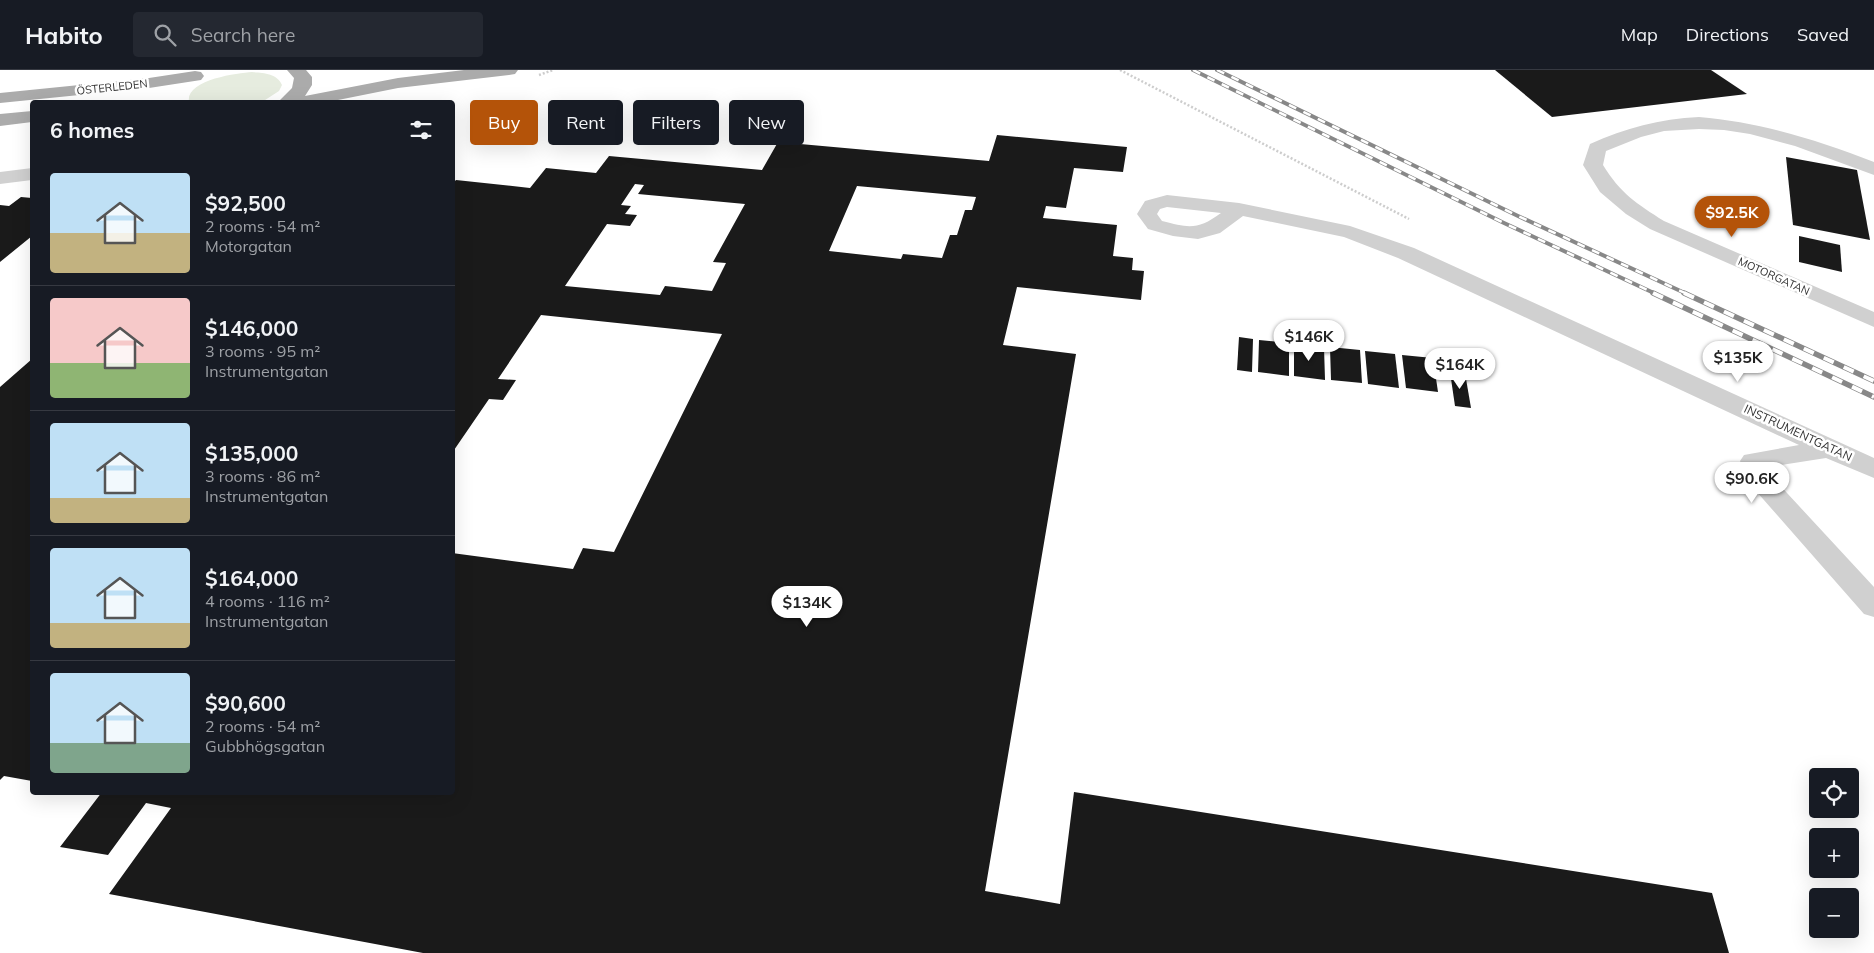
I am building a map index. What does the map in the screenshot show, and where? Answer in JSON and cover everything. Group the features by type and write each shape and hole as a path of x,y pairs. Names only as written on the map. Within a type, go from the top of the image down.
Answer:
{"main road":[{"path":"296,70 302,70"},
{"path":"290,100 297,94 303,85 303,77 296,70"},
{"path":"314,100 398,83 509,70"},
{"path":"163,100 177,85 203,73"},
{"name":"ÖSTERLEDEN","path":"0,98 149,83 203,73"},
{"path":"0,120 30,117"}],"street":[{"name":"MOTORGATAN","path":"1874,169 1819,146 1727,124 1673,124 1620,137 1597,148 1593,165 1607,188 1633,210 1657,225 1874,320"},
{"path":"0,178 30,174"},
{"name":"INSTRUMENTGATAN","path":"1240,209 1350,232 1406,253 1874,469"},
{"path":"1831,448 1753,461 1762,483 1874,606"}],"shaded area":[{"path":"252,72 269,74 277,78 282,85 279,91 265,100 189,100 190,94 203,83 235,74"}],"building":[{"path":"1495,70 1711,70 1747,94 1552,117"},
{"path":"997,135 1127,147 1123,172 1074,168 1066,208 1046,206 1043,218 1117,225 1113,256 1133,258 1132,270 1144,271 1141,300 1017,287 1003,345 1076,354 985,891 1060,904 1074,792 1712,893 1729,953 423,953 109,894 171,808 146,803 108,855 60,847 100,795 455,795 455,553 573,569 583,548 614,552 722,334 541,315 498,379 516,380 503,400 489,399 455,449 455,181 530,188 546,168 596,173 609,156 762,170 776,145 804,144 989,161","holes":["635,184 644,185 638,194 745,204 713,262 726,263 712,291 665,286 660,295 565,286 607,224 630,226 637,215 625,214 631,206 621,205","857,186 976,197 972,210 965,210 957,235 950,235 942,258 903,254 901,259 829,251"]},
{"path":"1786,157 1857,170 1870,240 1793,225"},
{"path":"21,197 30,198 30,238 0,262 0,205 9,206"},
{"path":"1799,236 1840,245 1842,272 1799,262"},
{"path":"1239,337 1253,339 1252,372 1237,370"},
{"path":"1259,340 1289,343 1289,376 1258,372"},
{"path":"1294,343 1324,347 1325,380 1294,376"},
{"path":"1330,347 1360,350 1362,383 1331,380"},
{"path":"1365,351 1395,354 1399,388 1368,384"},
{"path":"1402,355 1433,358 1438,392 1406,388"},
{"path":"30,361 30,781 4,776 0,780 0,387"},
{"path":"1450,372 1465,373 1471,408 1455,406"}],"railway":[{"path":"1193,70 1504,223 1656,294"},
{"path":"1217,70 1518,216 1687,294"},
{"path":"1653,293 1874,397"},
{"path":"1684,293 1874,381"}]}
